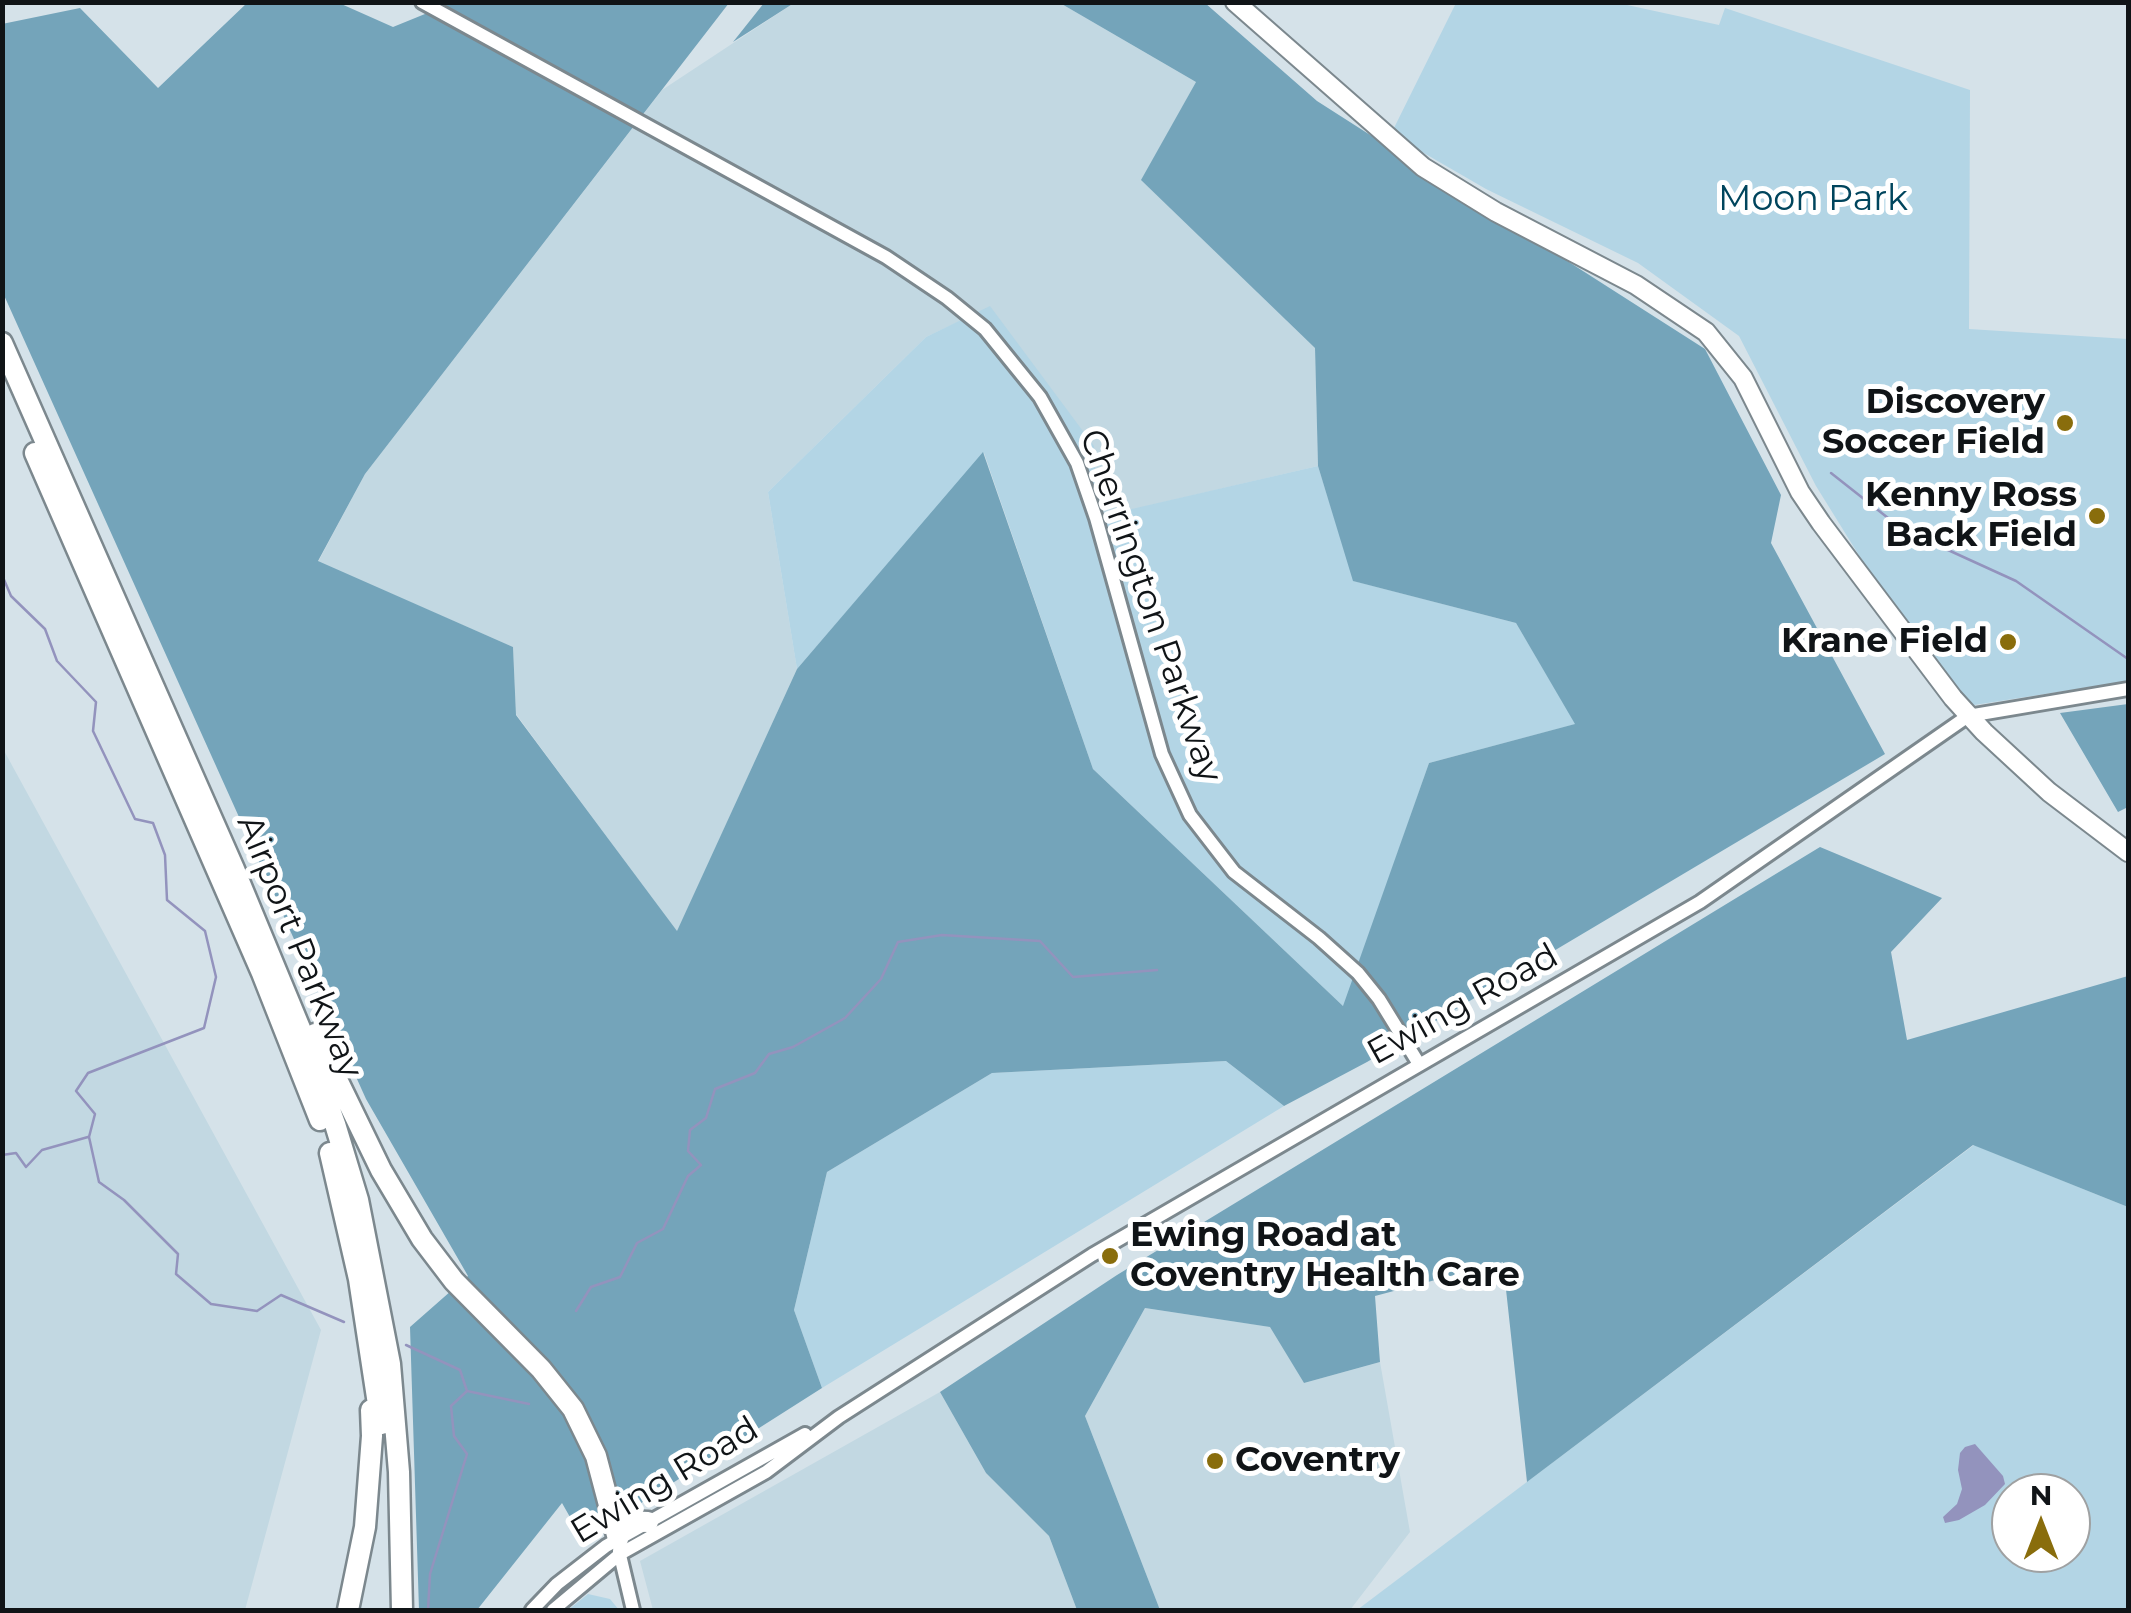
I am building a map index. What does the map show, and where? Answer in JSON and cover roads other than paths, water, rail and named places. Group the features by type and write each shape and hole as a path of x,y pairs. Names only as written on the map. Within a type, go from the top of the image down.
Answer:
{"highway":[{"name":"Airport Parkway","path":"2,344 234,869 309,1050 358,1200 390,1364 399,1472 402,1610"},
{"name":"Airport Parkway","path":"2,378 262,973 334,1164 366,1323 384,1446 389,1610"},
{"path":"234,869 366,1142 404,1209 454,1281 541,1368 573,1408 596,1456 619,1547"},
{"path":"348,1610 365,1527 370,1469 366,1323"},
{"path":"612,1510 624,1520 648,1522"}],"main road":[{"path":"1235,2 1423,167 1496,212 1636,284 1706,332 1742,378 1800,492 1821,523 1968,716 2049,792 2128,852"}],"street":[{"name":"Cherrington Parkway","path":"422,2 895,262 986,329 1040,397 1076,463 1096,518 1162,754 1190,815 1234,872 1358,973 1419,1064"},
{"name":"Ewing Road","path":"532,1610 576,1568 766,1472 838,1417 1092,1255 1700,902 1968,716 2128,688"},
{"name":"Ewing Road","path":"553,1610 648,1522 838,1417"},
{"path":"619,1547 633,1610"}],"waterway":[{"path":"1831,473 1902,529 2016,581 2128,659"},
{"path":"2,575 11,596 45,629 57,661 96,702 93,731 135,819 153,823 165,855 167,900 205,931 216,977 204,1028 88,1073 76,1091 95,1114 89,1137 99,1182 124,1200 178,1254 176,1274 211,1304 257,1311 281,1295 344,1322"},
{"path":"576,1311 591,1287 620,1277 637,1243 663,1229 688,1176 701,1165 688,1151 690,1130 706,1118 715,1089 755,1073 769,1054 793,1047 845,1018 881,979 898,942 942,935 1040,941 1073,977 1157,970"},
{"path":"2,1155 16,1153 26,1167 42,1150 88,1137"},
{"path":"406,1345 460,1370 467,1391 451,1406 454,1436 467,1454 430,1574 428,1610"},
{"path":"467,1391 529,1404"}],"place":[{"name":"Discovery Soccer Field","path":"2065,423"},
{"name":"Kenny Ross Back Field","path":"2097,516"},
{"name":"Krane Field","path":"2008,642"},
{"name":"Ewing Road at Coventry Health Care","path":"1110,1256"},
{"name":"Coventry","path":"1215,1461"}],"park label":[{"name":"Moon Park","path":"1813,200"}]}
